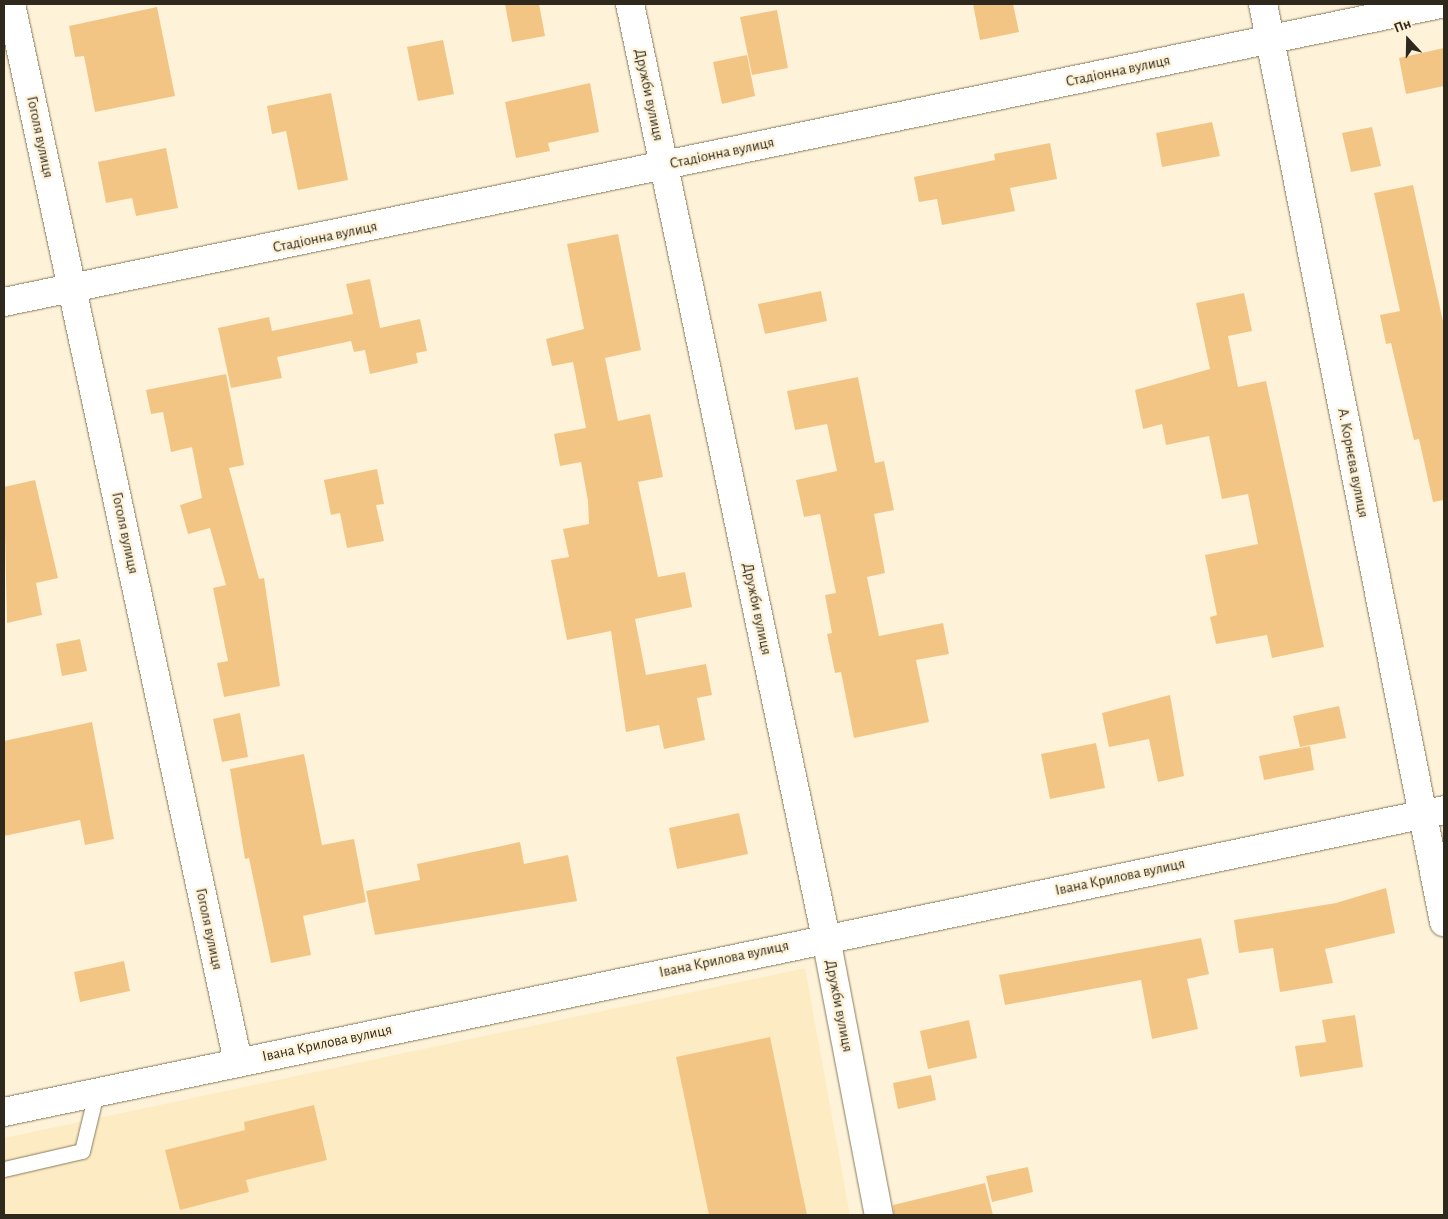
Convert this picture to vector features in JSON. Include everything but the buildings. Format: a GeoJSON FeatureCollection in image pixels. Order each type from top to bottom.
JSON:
{"type":"FeatureCollection","features":[{"type":"Feature","properties":{"kind":"street","name":"Гоголя вулиця"},"geometry":{"type":"LineString","coordinates":[[11,4],[238,1062]]}},
{"type":"Feature","properties":{"kind":"street","name":"Дружби вулиця"},"geometry":{"type":"LineString","coordinates":[[630,4],[826,938],[879,1215]]}},
{"type":"Feature","properties":{"kind":"street","name":"А. Корнєва вулиця"},"geometry":{"type":"LineString","coordinates":[[1263,4],[1433,813],[1444,922]]}},
{"type":"Feature","properties":{"kind":"street","name":"Стадіонна вулиця"},"geometry":{"type":"LineString","coordinates":[[4,302],[73,290],[1440,4]]}},
{"type":"Feature","properties":{"kind":"street","name":"Івана Крилова вулиця"},"geometry":{"type":"LineString","coordinates":[[4,1112],[826,938],[1433,813]]}},
{"type":"Feature","properties":{"kind":"lane"},"geometry":{"type":"LineString","coordinates":[[4,1170],[82,1151],[96,1093]]}},
{"type":"Feature","properties":{"kind":"shaded area"},"geometry":{"type":"Polygon","coordinates":[[[805,968],[850,1215],[4,1215],[4,1138],[805,968]]]}}]}
